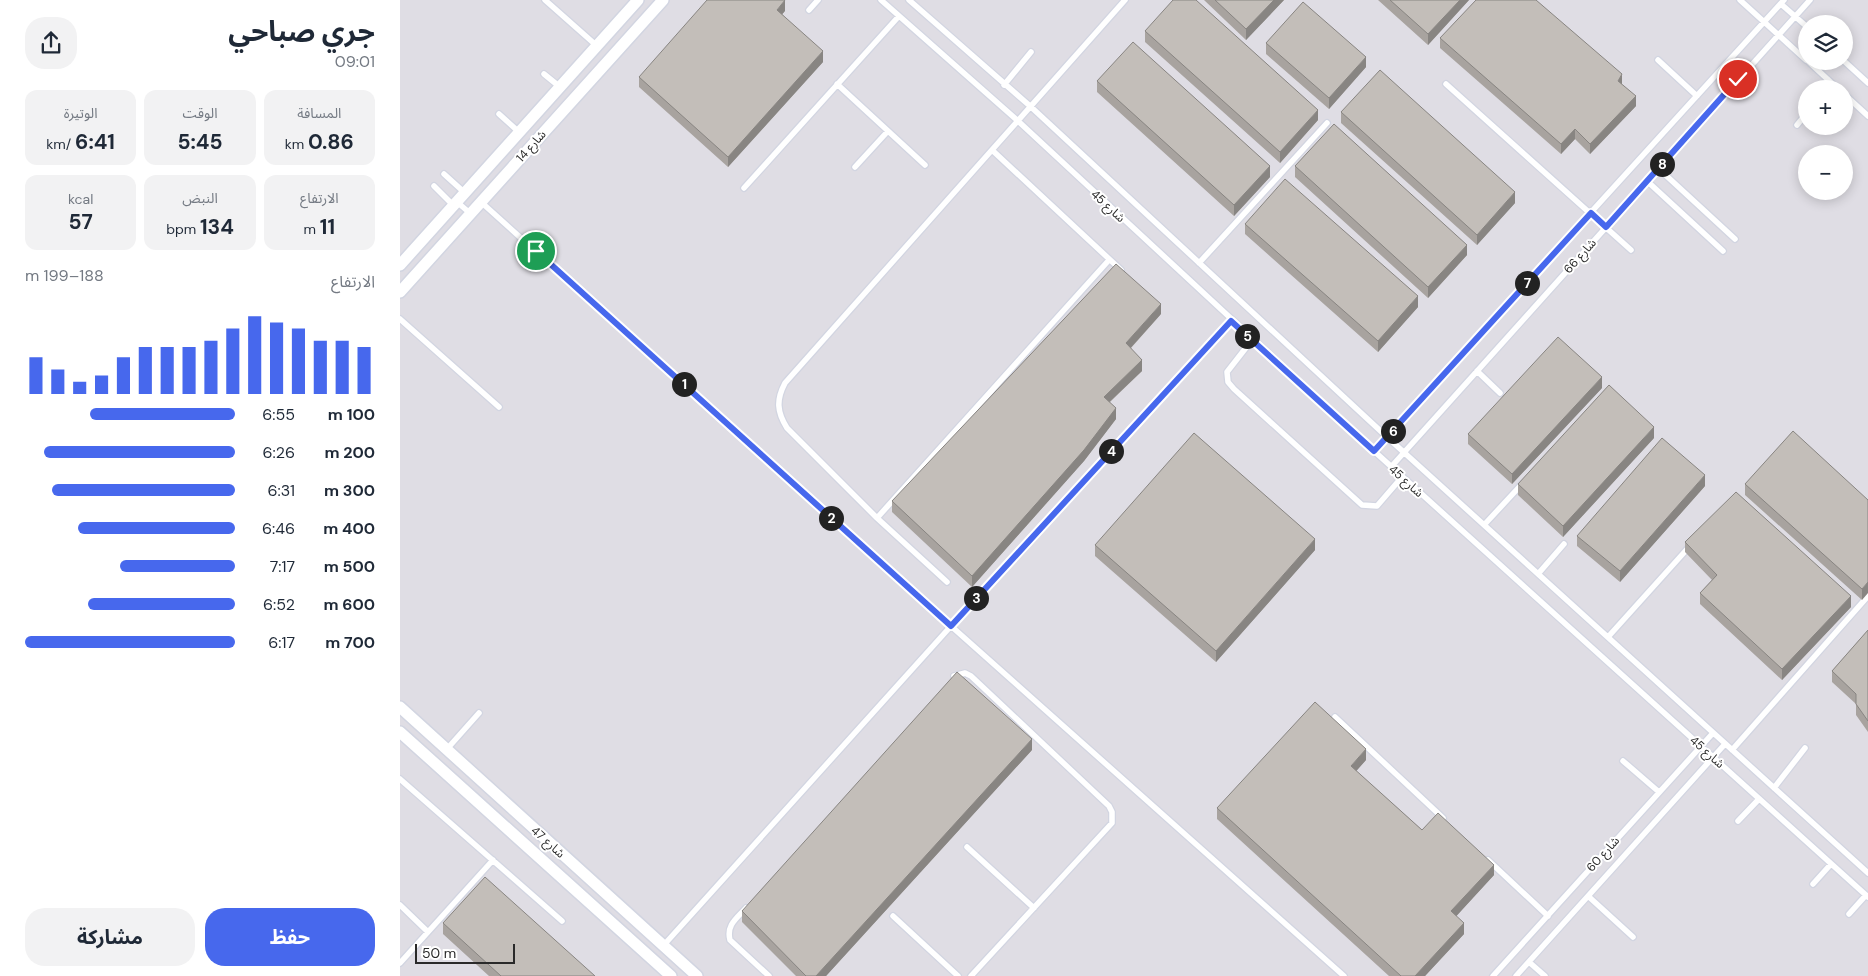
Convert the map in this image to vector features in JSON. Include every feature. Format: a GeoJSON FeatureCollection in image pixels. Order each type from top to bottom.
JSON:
{"type":"FeatureCollection","features":[{"type":"Feature","properties":{"kind":"street","name":"شارع 14"},"geometry":{"type":"LineString","coordinates":[[400,265],[638,0]]}},
{"type":"Feature","properties":{"kind":"street","name":"شارع 14"},"geometry":{"type":"LineString","coordinates":[[400,292],[662,0]]}},
{"type":"Feature","properties":{"kind":"street","name":"شارع 47"},"geometry":{"type":"LineString","coordinates":[[400,707],[697,976]]}},
{"type":"Feature","properties":{"kind":"street","name":"شارع 47"},"geometry":{"type":"LineString","coordinates":[[400,732],[671,976]]}},
{"type":"Feature","properties":{"kind":"lane"},"geometry":{"type":"LineString","coordinates":[[545,0],[597,46]]}},
{"type":"Feature","properties":{"kind":"lane"},"geometry":{"type":"LineString","coordinates":[[808,10],[818,0]]}},
{"type":"Feature","properties":{"kind":"lane","name":"شارع 45"},"geometry":{"type":"LineString","coordinates":[[881,0],[1018,121],[1231,321],[1402,477],[1867,896]]}},
{"type":"Feature","properties":{"kind":"lane","name":"شارع 45"},"geometry":{"type":"LineString","coordinates":[[909,0],[1030,106],[1403,453],[1868,873]]}},
{"type":"Feature","properties":{"kind":"lane"},"geometry":{"type":"LineString","coordinates":[[947,582],[877,518],[787,428],[781,418],[778,406],[779,394],[784,383],[1125,0]]}},
{"type":"Feature","properties":{"kind":"lane"},"geometry":{"type":"LineString","coordinates":[[1740,0],[1798,52]]}},
{"type":"Feature","properties":{"kind":"lane","name":"شارع 66"},"geometry":{"type":"LineString","coordinates":[[1391,466],[1810,0]]}},
{"type":"Feature","properties":{"kind":"lane"},"geometry":{"type":"LineString","coordinates":[[1783,2],[1798,19]]}},
{"type":"Feature","properties":{"kind":"lane","name":"شارع 66"},"geometry":{"type":"LineString","coordinates":[[1374,451],[1783,2]]}},
{"type":"Feature","properties":{"kind":"lane"},"geometry":{"type":"LineString","coordinates":[[744,188],[899,16]]}},
{"type":"Feature","properties":{"kind":"lane"},"geometry":{"type":"LineString","coordinates":[[1004,85],[1031,52]]}},
{"type":"Feature","properties":{"kind":"lane"},"geometry":{"type":"LineString","coordinates":[[1658,60],[1697,96]]}},
{"type":"Feature","properties":{"kind":"lane"},"geometry":{"type":"LineString","coordinates":[[1853,69],[1868,83]]}},
{"type":"Feature","properties":{"kind":"lane"},"geometry":{"type":"LineString","coordinates":[[1816,70],[1825,80]]}},
{"type":"Feature","properties":{"kind":"lane"},"geometry":{"type":"LineString","coordinates":[[544,74],[560,87]]}},
{"type":"Feature","properties":{"kind":"lane"},"geometry":{"type":"LineString","coordinates":[[837,84],[925,166]]}},
{"type":"Feature","properties":{"kind":"lane"},"geometry":{"type":"LineString","coordinates":[[1446,84],[1631,250]]}},
{"type":"Feature","properties":{"kind":"lane"},"geometry":{"type":"LineString","coordinates":[[1853,102],[1868,116]]}},
{"type":"Feature","properties":{"kind":"lane"},"geometry":{"type":"LineString","coordinates":[[499,114],[519,132]]}},
{"type":"Feature","properties":{"kind":"lane"},"geometry":{"type":"LineString","coordinates":[[1199,263],[1327,123]]}},
{"type":"Feature","properties":{"kind":"lane"},"geometry":{"type":"LineString","coordinates":[[855,167],[888,132]]}},
{"type":"Feature","properties":{"kind":"lane"},"geometry":{"type":"LineString","coordinates":[[992,150],[1124,272]]}},
{"type":"Feature","properties":{"kind":"lane"},"geometry":{"type":"LineString","coordinates":[[1658,168],[1734,239]]}},
{"type":"Feature","properties":{"kind":"lane"},"geometry":{"type":"LineString","coordinates":[[444,174],[465,193]]}},
{"type":"Feature","properties":{"kind":"lane"},"geometry":{"type":"LineString","coordinates":[[1647,181],[1723,251]]}},
{"type":"Feature","properties":{"kind":"lane"},"geometry":{"type":"LineString","coordinates":[[434,186],[455,204],[471,214]]}},
{"type":"Feature","properties":{"kind":"lane"},"geometry":{"type":"LineString","coordinates":[[481,202],[951,626],[1344,976]]}},
{"type":"Feature","properties":{"kind":"lane"},"geometry":{"type":"LineString","coordinates":[[877,518],[1109,260]]}},
{"type":"Feature","properties":{"kind":"lane"},"geometry":{"type":"LineString","coordinates":[[400,319],[500,407]]}},
{"type":"Feature","properties":{"kind":"lane"},"geometry":{"type":"LineString","coordinates":[[663,946],[951,626],[1231,321]]}},
{"type":"Feature","properties":{"kind":"lane"},"geometry":{"type":"LineString","coordinates":[[1252,340],[1227,372],[1228,382],[1234,390],[1362,505],[1377,506],[1402,477]]}},
{"type":"Feature","properties":{"kind":"lane"},"geometry":{"type":"LineString","coordinates":[[1477,371],[1500,393]]}},
{"type":"Feature","properties":{"kind":"lane"},"geometry":{"type":"LineString","coordinates":[[1484,525],[1529,477]]}},
{"type":"Feature","properties":{"kind":"lane"},"geometry":{"type":"LineString","coordinates":[[1538,574],[1564,544]]}},
{"type":"Feature","properties":{"kind":"lane"},"geometry":{"type":"LineString","coordinates":[[1608,637],[1689,547]]}},
{"type":"Feature","properties":{"kind":"lane"},"geometry":{"type":"LineString","coordinates":[[1732,750],[1868,596]]}},
{"type":"Feature","properties":{"kind":"lane"},"geometry":{"type":"LineString","coordinates":[[947,684],[958,674],[971,676],[1109,806],[1112,812],[1112,823],[972,976]]}},
{"type":"Feature","properties":{"kind":"lane"},"geometry":{"type":"LineString","coordinates":[[447,749],[479,713]]}},
{"type":"Feature","properties":{"kind":"lane"},"geometry":{"type":"LineString","coordinates":[[1335,718],[1448,823]]}},
{"type":"Feature","properties":{"kind":"lane","name":"شارع 60"},"geometry":{"type":"LineString","coordinates":[[1493,976],[1713,733]]}},
{"type":"Feature","properties":{"kind":"lane","name":"شارع 60"},"geometry":{"type":"LineString","coordinates":[[1516,976],[1725,744]]}},
{"type":"Feature","properties":{"kind":"lane"},"geometry":{"type":"LineString","coordinates":[[1774,788],[1805,748]]}},
{"type":"Feature","properties":{"kind":"lane"},"geometry":{"type":"LineString","coordinates":[[1623,761],[1659,792]]}},
{"type":"Feature","properties":{"kind":"lane"},"geometry":{"type":"LineString","coordinates":[[400,779],[562,921]]}},
{"type":"Feature","properties":{"kind":"lane"},"geometry":{"type":"LineString","coordinates":[[1738,821],[1759,799]]}},
{"type":"Feature","properties":{"kind":"lane"},"geometry":{"type":"LineString","coordinates":[[967,847],[1034,908]]}},
{"type":"Feature","properties":{"kind":"lane"},"geometry":{"type":"LineString","coordinates":[[1484,856],[1548,916]]}},
{"type":"Feature","properties":{"kind":"lane"},"geometry":{"type":"LineString","coordinates":[[400,963],[493,860]]}},
{"type":"Feature","properties":{"kind":"lane"},"geometry":{"type":"LineString","coordinates":[[1813,884],[1831,864]]}},
{"type":"Feature","properties":{"kind":"lane"},"geometry":{"type":"LineString","coordinates":[[1588,896],[1633,937]]}},
{"type":"Feature","properties":{"kind":"lane"},"geometry":{"type":"LineString","coordinates":[[1849,914],[1867,896]]}},
{"type":"Feature","properties":{"kind":"lane"},"geometry":{"type":"LineString","coordinates":[[749,904],[730,926],[728,933],[735,945],[769,976]]}},
{"type":"Feature","properties":{"kind":"lane"},"geometry":{"type":"LineString","coordinates":[[400,906],[428,932]]}},
{"type":"Feature","properties":{"kind":"lane"},"geometry":{"type":"LineString","coordinates":[[893,916],[958,976]]}},
{"type":"Feature","properties":{"kind":"lane"},"geometry":{"type":"LineString","coordinates":[[1529,962],[1545,976]]}},
{"type":"Feature","properties":{"kind":"shaded area"},"geometry":{"type":"Polygon","coordinates":[[[400,0],[1868,0],[1868,976],[400,976],[400,0]]]}},
{"type":"Feature","properties":{"kind":"building"},"geometry":{"type":"Polygon","coordinates":[[[707,0],[785,0],[777,10],[823,51],[728,157],[639,77],[707,0]]]}},
{"type":"Feature","properties":{"kind":"building"},"geometry":{"type":"Polygon","coordinates":[[[1173,0],[1196,0],[1318,110],[1280,152],[1145,31],[1173,0]]]}},
{"type":"Feature","properties":{"kind":"building"},"geometry":{"type":"Polygon","coordinates":[[[1215,0],[1274,0],[1246,29],[1215,0]]]}},
{"type":"Feature","properties":{"kind":"building"},"geometry":{"type":"Polygon","coordinates":[[[1390,0],[1460,0],[1428,34],[1390,0]]]}},
{"type":"Feature","properties":{"kind":"building"},"geometry":{"type":"Polygon","coordinates":[[[1476,0],[1536,0],[1622,74],[1618,81],[1636,96],[1590,144],[1575,129],[1561,144],[1440,38],[1476,0]]]}},
{"type":"Feature","properties":{"kind":"building"},"geometry":{"type":"Polygon","coordinates":[[[1303,2],[1366,57],[1329,98],[1266,43],[1303,2]]]}},
{"type":"Feature","properties":{"kind":"building"},"geometry":{"type":"Polygon","coordinates":[[[1133,42],[1270,166],[1234,205],[1097,81],[1133,42]]]}},
{"type":"Feature","properties":{"kind":"building"},"geometry":{"type":"Polygon","coordinates":[[[1380,70],[1515,192],[1477,235],[1341,112],[1380,70]]]}},
{"type":"Feature","properties":{"kind":"building"},"geometry":{"type":"Polygon","coordinates":[[[1334,124],[1467,245],[1428,287],[1295,166],[1334,124]]]}},
{"type":"Feature","properties":{"kind":"building"},"geometry":{"type":"Polygon","coordinates":[[[1285,179],[1418,296],[1378,341],[1245,224],[1285,179]]]}},
{"type":"Feature","properties":{"kind":"building"},"geometry":{"type":"Polygon","coordinates":[[[1116,264],[1161,304],[1126,343],[1142,360],[1104,397],[1116,408],[1084,450],[972,576],[892,501],[1116,264]]]}},
{"type":"Feature","properties":{"kind":"building"},"geometry":{"type":"Polygon","coordinates":[[[1558,337],[1602,377],[1512,474],[1468,434],[1558,337]]]}},
{"type":"Feature","properties":{"kind":"building"},"geometry":{"type":"Polygon","coordinates":[[[1609,385],[1654,427],[1563,526],[1518,484],[1609,385]]]}},
{"type":"Feature","properties":{"kind":"building"},"geometry":{"type":"Polygon","coordinates":[[[1793,431],[1868,500],[1868,582],[1862,589],[1745,484],[1793,431]]]}},
{"type":"Feature","properties":{"kind":"building"},"geometry":{"type":"Polygon","coordinates":[[[1194,433],[1315,539],[1216,651],[1095,545],[1194,433]]]}},
{"type":"Feature","properties":{"kind":"building"},"geometry":{"type":"Polygon","coordinates":[[[1662,438],[1705,475],[1620,571],[1577,536],[1662,438]]]}},
{"type":"Feature","properties":{"kind":"building"},"geometry":{"type":"Polygon","coordinates":[[[1736,492],[1851,596],[1782,669],[1700,593],[1717,575],[1685,542],[1736,492]]]}},
{"type":"Feature","properties":{"kind":"building"},"geometry":{"type":"Polygon","coordinates":[[[1868,630],[1868,721],[1856,704],[1856,694],[1832,671],[1868,630]]]}},
{"type":"Feature","properties":{"kind":"building"},"geometry":{"type":"Polygon","coordinates":[[[957,672],[1032,739],[816,976],[806,976],[742,911],[957,672]]]}},
{"type":"Feature","properties":{"kind":"building"},"geometry":{"type":"Polygon","coordinates":[[[1315,702],[1366,749],[1351,766],[1422,830],[1438,813],[1494,865],[1451,911],[1464,923],[1415,976],[1401,976],[1217,808],[1315,702]]]}},
{"type":"Feature","properties":{"kind":"building"},"geometry":{"type":"Polygon","coordinates":[[[485,877],[595,976],[501,976],[443,923],[485,877]]]}},
{"type":"Feature","properties":{"kind":"route"},"geometry":{"type":"LineString","coordinates":[[536,251],[951,626],[1231,321],[1374,451],[1591,213],[1606,227],[1738,79]]}}]}
